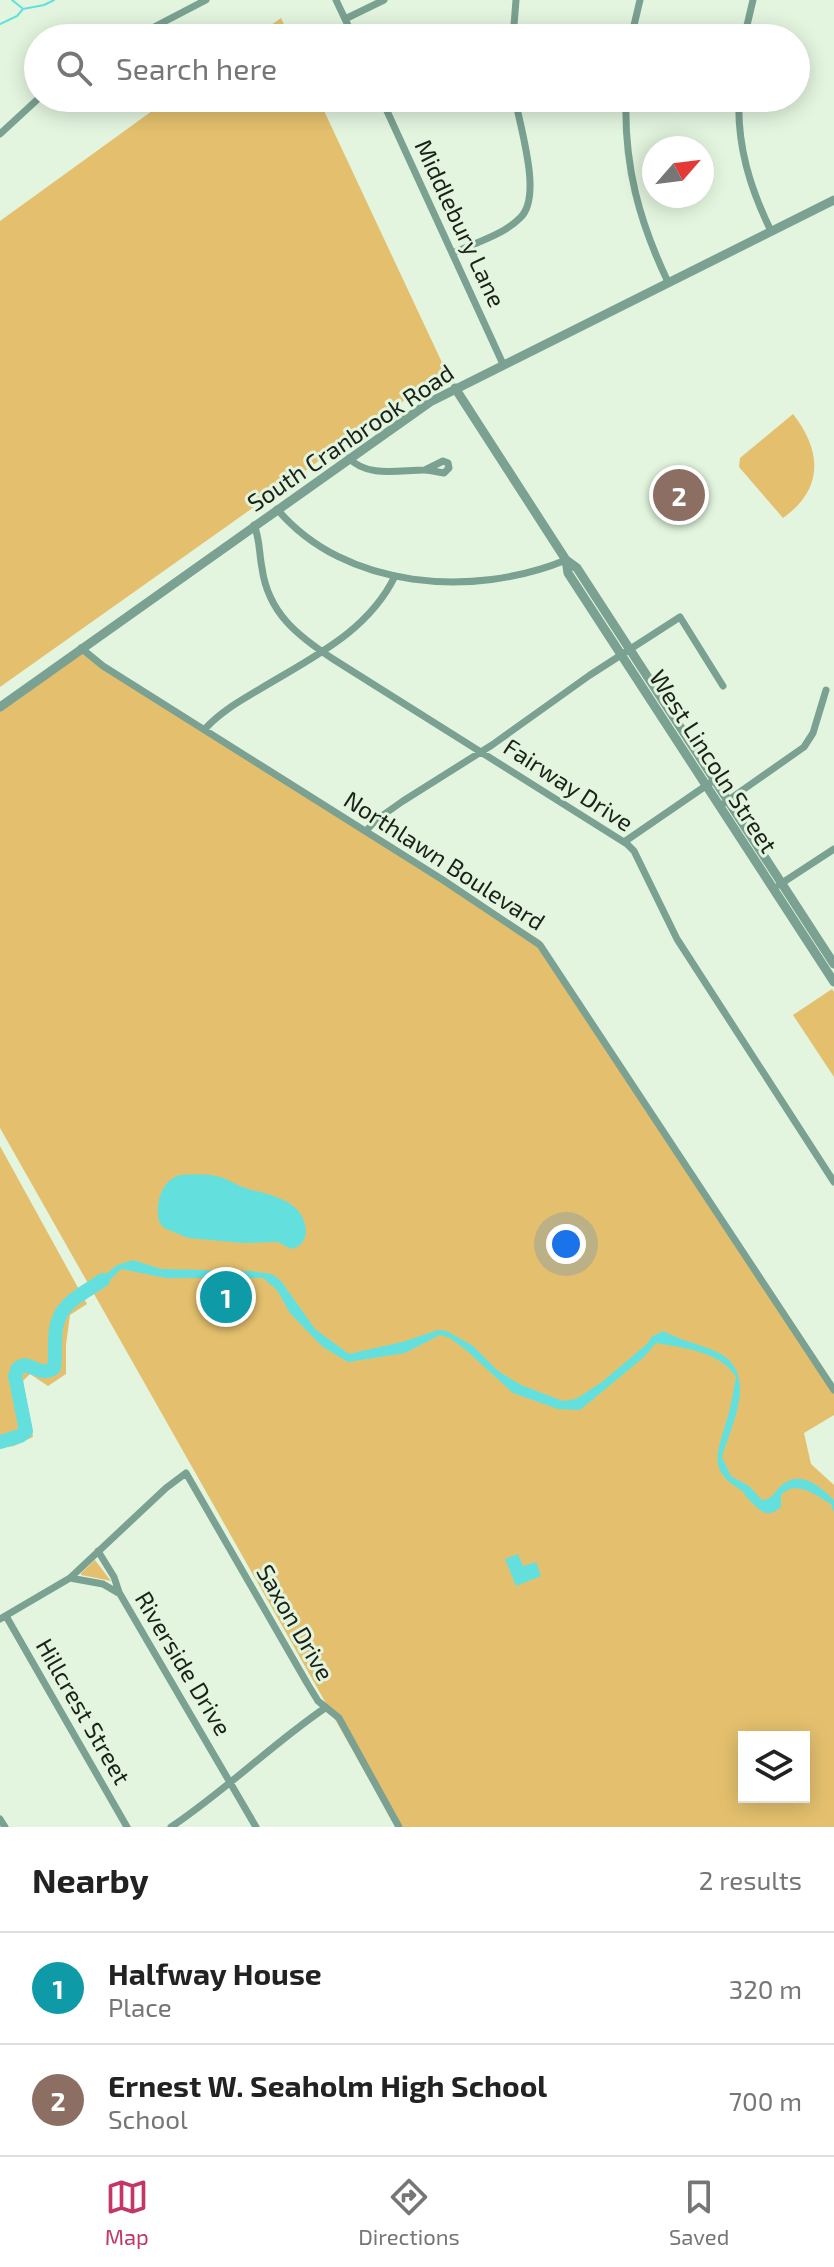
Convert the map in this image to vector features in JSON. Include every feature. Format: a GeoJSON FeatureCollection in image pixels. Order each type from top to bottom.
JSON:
{"type":"FeatureCollection","features":[{"type":"Feature","properties":{"kind":"street"},"geometry":{"type":"LineString","coordinates":[[160,24],[206,0]]}},
{"type":"Feature","properties":{"kind":"street"},"geometry":{"type":"LineString","coordinates":[[336,0],[347,24]]}},
{"type":"Feature","properties":{"kind":"street"},"geometry":{"type":"LineString","coordinates":[[345,19],[384,0]]}},
{"type":"Feature","properties":{"kind":"street"},"geometry":{"type":"LineString","coordinates":[[514,24],[516,0]]}},
{"type":"Feature","properties":{"kind":"street"},"geometry":{"type":"LineString","coordinates":[[634,24],[640,0]]}},
{"type":"Feature","properties":{"kind":"street"},"geometry":{"type":"LineString","coordinates":[[747,24],[753,0]]}},
{"type":"Feature","properties":{"kind":"street"},"geometry":{"type":"LineString","coordinates":[[0,134],[24,112]]}},
{"type":"Feature","properties":{"kind":"street","name":"Middlebury Lane"},"geometry":{"type":"LineString","coordinates":[[388,112],[503,364]]}},
{"type":"Feature","properties":{"kind":"street"},"geometry":{"type":"LineString","coordinates":[[453,253],[512,225],[521,218],[530,203],[530,175],[518,112]]}},
{"type":"Feature","properties":{"kind":"street"},"geometry":{"type":"LineString","coordinates":[[627,112],[628,149],[637,203],[654,255],[668,282]]}},
{"type":"Feature","properties":{"kind":"street"},"geometry":{"type":"LineString","coordinates":[[739,112],[746,171],[771,231]]}},
{"type":"Feature","properties":{"kind":"street","name":"South Cranbrook Road"},"geometry":{"type":"LineString","coordinates":[[0,707],[416,410],[834,200]]}},
{"type":"Feature","properties":{"kind":"street","name":"West Lincoln Street"},"geometry":{"type":"LineString","coordinates":[[455,388],[566,560],[568,573],[626,653],[833,972]]}},
{"type":"Feature","properties":{"kind":"street"},"geometry":{"type":"LineString","coordinates":[[349,458],[363,468],[390,472],[425,470]]}},
{"type":"Feature","properties":{"kind":"street"},"geometry":{"type":"LineString","coordinates":[[277,509],[297,530],[328,549],[366,567],[395,576],[474,582],[517,575],[566,560]]}},
{"type":"Feature","properties":{"kind":"street","name":"Fairway Drive"},"geometry":{"type":"LineString","coordinates":[[254,525],[271,601],[289,627],[321,651],[624,842],[637,856],[677,939],[834,1182]]}},
{"type":"Feature","properties":{"kind":"street"},"geometry":{"type":"LineString","coordinates":[[205,729],[227,709],[362,623],[395,576]]}},
{"type":"Feature","properties":{"kind":"street"},"geometry":{"type":"LineString","coordinates":[[366,831],[383,815],[680,617],[723,686]]}},
{"type":"Feature","properties":{"kind":"street","name":"Northlawn Boulevard"},"geometry":{"type":"LineString","coordinates":[[81,648],[103,666],[366,831],[540,945],[834,1390]]}},
{"type":"Feature","properties":{"kind":"street"},"geometry":{"type":"LineString","coordinates":[[724,803],[804,747],[813,733],[826,690]]}},
{"type":"Feature","properties":{"kind":"street"},"geometry":{"type":"LineString","coordinates":[[624,842],[710,783]]}},
{"type":"Feature","properties":{"kind":"street"},"geometry":{"type":"LineString","coordinates":[[778,886],[834,849]]}},
{"type":"Feature","properties":{"kind":"street","name":"Saxon Drive"},"geometry":{"type":"LineString","coordinates":[[98,1551],[186,1473],[307,1683],[325,1708],[332,1710],[339,1718],[399,1827]]}},
{"type":"Feature","properties":{"kind":"street"},"geometry":{"type":"LineString","coordinates":[[3,1617],[70,1578],[98,1551],[114,1577],[120,1594]]}},
{"type":"Feature","properties":{"kind":"street","name":"Riverside Drive"},"geometry":{"type":"LineString","coordinates":[[70,1578],[103,1584],[120,1594],[256,1827]]}},
{"type":"Feature","properties":{"kind":"street","name":"Hillcrest Street"},"geometry":{"type":"LineString","coordinates":[[3,1617],[127,1827]]}},
{"type":"Feature","properties":{"kind":"street"},"geometry":{"type":"LineString","coordinates":[[171,1827],[325,1708]]}},
{"type":"Feature","properties":{"kind":"street"},"geometry":{"type":"LineString","coordinates":[[0,1819],[5,1827]]}},
{"type":"Feature","properties":{"kind":"shaded area"},"geometry":{"type":"Polygon","coordinates":[[[151,112],[325,112],[446,371],[0,687],[0,221],[151,112]]]}},
{"type":"Feature","properties":{"kind":"shaded area"},"geometry":{"type":"Polygon","coordinates":[[[793,414],[809,442],[814,469],[806,495],[783,518],[739,467],[740,458],[793,414]]]}},
{"type":"Feature","properties":{"kind":"shaded area"},"geometry":{"type":"Polygon","coordinates":[[[84,652],[540,940],[811,1352],[834,1394],[834,1415],[804,1433],[811,1464],[834,1485],[834,1827],[396,1827],[0,1128],[0,711],[84,652]]]}},
{"type":"Feature","properties":{"kind":"shaded area"},"geometry":{"type":"Polygon","coordinates":[[[832,989],[834,992],[834,1077],[793,1015],[832,989]]]}},
{"type":"Feature","properties":{"kind":"shaded area"},"geometry":{"type":"Polygon","coordinates":[[[0,1146],[87,1304],[70,1315],[66,1374],[48,1386],[30,1374],[23,1381],[33,1437],[14,1446],[0,1448],[0,1146]]]}},
{"type":"Feature","properties":{"kind":"shaded area"},"geometry":{"type":"Polygon","coordinates":[[[95,1560],[111,1581],[81,1575],[95,1560]]]}},
{"type":"Feature","properties":{"kind":"water"},"geometry":{"type":"Polygon","coordinates":[[[180,1175],[218,1176],[287,1202],[295,1207],[305,1222],[303,1241],[291,1249],[278,1242],[243,1243],[188,1238],[164,1228],[158,1215],[161,1194],[168,1182],[180,1175]]]}},
{"type":"Feature","properties":{"kind":"water"},"geometry":{"type":"Polygon","coordinates":[[[133,1260],[161,1269],[272,1274],[281,1281],[315,1329],[349,1354],[438,1330],[447,1331],[473,1346],[498,1371],[521,1385],[563,1401],[576,1399],[602,1382],[651,1337],[663,1331],[710,1349],[726,1358],[735,1369],[740,1382],[740,1396],[722,1457],[731,1476],[749,1486],[762,1500],[771,1497],[789,1481],[803,1479],[834,1500],[834,1513],[831,1504],[806,1490],[793,1488],[781,1495],[781,1507],[766,1513],[725,1477],[720,1470],[718,1454],[736,1377],[721,1361],[700,1352],[656,1343],[644,1357],[580,1410],[558,1409],[513,1393],[466,1350],[440,1335],[405,1353],[348,1362],[323,1347],[290,1313],[277,1290],[263,1278],[166,1278],[121,1269],[105,1285],[88,1293],[86,1290],[117,1265],[133,1260]]]}},
{"type":"Feature","properties":{"kind":"water"},"geometry":{"type":"Polygon","coordinates":[[[518,1554],[523,1566],[536,1562],[541,1576],[516,1586],[505,1559],[518,1554]]]}},
{"type":"Feature","properties":{"kind":"waterway"},"geometry":{"type":"LineString","coordinates":[[12,0],[22,8]]}},
{"type":"Feature","properties":{"kind":"waterway"},"geometry":{"type":"LineString","coordinates":[[0,24],[17,16],[23,9],[54,0]]}},
{"type":"Feature","properties":{"kind":"waterway"},"geometry":{"type":"LineString","coordinates":[[0,1442],[26,1431],[15,1376],[18,1368],[24,1365],[46,1371],[54,1368],[56,1329],[62,1312],[67,1305],[103,1280]]}},
{"type":"Feature","properties":{"kind":"place","name":"Ernest W. Seaholm High School"},"geometry":{"type":"Point","coordinates":[679,495]}},
{"type":"Feature","properties":{"kind":"place","name":"Halfway House"},"geometry":{"type":"Point","coordinates":[226,1297]}}]}
